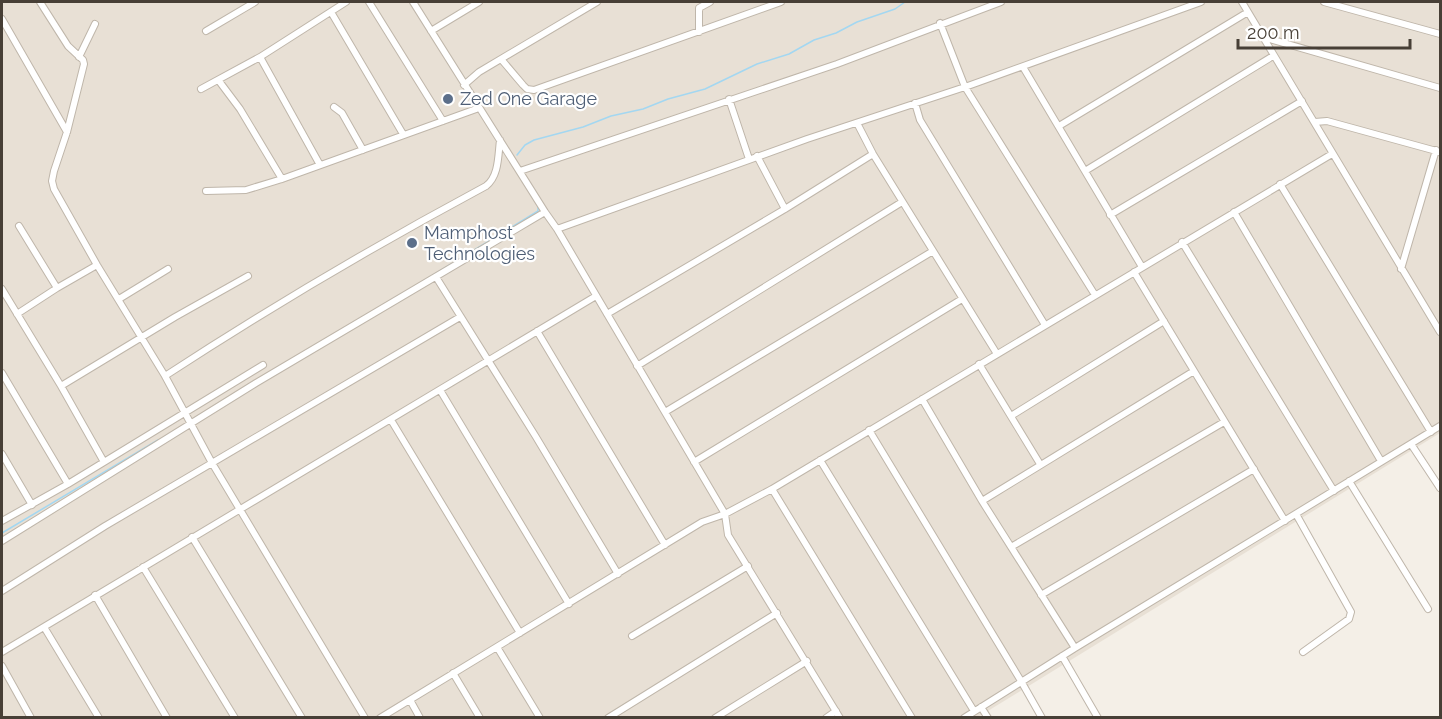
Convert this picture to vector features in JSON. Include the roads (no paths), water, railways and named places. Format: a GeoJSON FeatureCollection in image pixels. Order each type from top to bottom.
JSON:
{"type":"FeatureCollection","features":[{"type":"Feature","properties":{"kind":"street"},"geometry":{"type":"LineString","coordinates":[[40,2],[68,46],[83,60],[84,64],[52,181],[97,265],[165,376],[212,463],[365,717]]}},
{"type":"Feature","properties":{"kind":"street"},"geometry":{"type":"LineString","coordinates":[[206,31],[255,2]]}},
{"type":"Feature","properties":{"kind":"street"},"geometry":{"type":"LineString","coordinates":[[201,89],[260,57],[346,2]]}},
{"type":"Feature","properties":{"kind":"street"},"geometry":{"type":"LineString","coordinates":[[369,2],[443,121]]}},
{"type":"Feature","properties":{"kind":"street"},"geometry":{"type":"LineString","coordinates":[[413,2],[557,229],[725,514],[728,535],[838,714],[826,717]]}},
{"type":"Feature","properties":{"kind":"street"},"geometry":{"type":"LineString","coordinates":[[431,31],[479,2]]}},
{"type":"Feature","properties":{"kind":"street"},"geometry":{"type":"LineString","coordinates":[[464,85],[479,72],[597,2]]}},
{"type":"Feature","properties":{"kind":"street"},"geometry":{"type":"LineString","coordinates":[[699,32],[699,8],[710,2]]}},
{"type":"Feature","properties":{"kind":"street"},"geometry":{"type":"LineString","coordinates":[[501,59],[523,86],[534,90],[781,2]]}},
{"type":"Feature","properties":{"kind":"street"},"geometry":{"type":"LineString","coordinates":[[520,171],[837,64],[940,23],[1001,2]]}},
{"type":"Feature","properties":{"kind":"street"},"geometry":{"type":"LineString","coordinates":[[557,229],[757,156],[1023,67],[1201,2]]}},
{"type":"Feature","properties":{"kind":"street"},"geometry":{"type":"LineString","coordinates":[[1242,2],[1439,330]]}},
{"type":"Feature","properties":{"kind":"street"},"geometry":{"type":"LineString","coordinates":[[1324,2],[1440,34]]}},
{"type":"Feature","properties":{"kind":"street"},"geometry":{"type":"LineString","coordinates":[[330,12],[403,134]]}},
{"type":"Feature","properties":{"kind":"street"},"geometry":{"type":"LineString","coordinates":[[1059,126],[1248,12]]}},
{"type":"Feature","properties":{"kind":"street"},"geometry":{"type":"LineString","coordinates":[[2,19],[67,132]]}},
{"type":"Feature","properties":{"kind":"street"},"geometry":{"type":"LineString","coordinates":[[940,23],[965,87],[1095,296]]}},
{"type":"Feature","properties":{"kind":"street"},"geometry":{"type":"LineString","coordinates":[[79,57],[95,24]]}},
{"type":"Feature","properties":{"kind":"street"},"geometry":{"type":"LineString","coordinates":[[1263,37],[1440,88]]}},
{"type":"Feature","properties":{"kind":"street"},"geometry":{"type":"LineString","coordinates":[[1085,171],[1273,56]]}},
{"type":"Feature","properties":{"kind":"street"},"geometry":{"type":"LineString","coordinates":[[260,57],[320,165]]}},
{"type":"Feature","properties":{"kind":"street"},"geometry":{"type":"LineString","coordinates":[[1023,67],[1142,267]]}},
{"type":"Feature","properties":{"kind":"street"},"geometry":{"type":"LineString","coordinates":[[219,81],[240,109],[282,179]]}},
{"type":"Feature","properties":{"kind":"street"},"geometry":{"type":"LineString","coordinates":[[729,99],[749,159]]}},
{"type":"Feature","properties":{"kind":"street"},"geometry":{"type":"LineString","coordinates":[[1110,215],[1302,101]]}},
{"type":"Feature","properties":{"kind":"street"},"geometry":{"type":"LineString","coordinates":[[915,103],[920,120],[1045,325]]}},
{"type":"Feature","properties":{"kind":"street"},"geometry":{"type":"LineString","coordinates":[[334,107],[342,113],[363,150]]}},
{"type":"Feature","properties":{"kind":"street"},"geometry":{"type":"LineString","coordinates":[[206,191],[246,190],[479,108]]}},
{"type":"Feature","properties":{"kind":"street"},"geometry":{"type":"LineString","coordinates":[[1315,122],[1327,121],[1438,151],[1401,269]]}},
{"type":"Feature","properties":{"kind":"street"},"geometry":{"type":"LineString","coordinates":[[857,123],[902,202],[997,354]]}},
{"type":"Feature","properties":{"kind":"street"},"geometry":{"type":"LineString","coordinates":[[165,376],[267,311],[421,221],[486,186],[495,176],[500,140]]}},
{"type":"Feature","properties":{"kind":"street"},"geometry":{"type":"LineString","coordinates":[[607,314],[873,154]]}},
{"type":"Feature","properties":{"kind":"street"},"geometry":{"type":"LineString","coordinates":[[380,717],[702,522],[725,514],[772,489],[1332,154]]}},
{"type":"Feature","properties":{"kind":"street"},"geometry":{"type":"LineString","coordinates":[[757,156],[785,209]]}},
{"type":"Feature","properties":{"kind":"street"},"geometry":{"type":"LineString","coordinates":[[1280,184],[1431,432]]}},
{"type":"Feature","properties":{"kind":"street"},"geometry":{"type":"LineString","coordinates":[[637,366],[902,202]]}},
{"type":"Feature","properties":{"kind":"street"},"geometry":{"type":"LineString","coordinates":[[2,541],[191,423],[545,212]]}},
{"type":"Feature","properties":{"kind":"street"},"geometry":{"type":"LineString","coordinates":[[1234,212],[1381,461]]}},
{"type":"Feature","properties":{"kind":"street"},"geometry":{"type":"LineString","coordinates":[[19,226],[57,288]]}},
{"type":"Feature","properties":{"kind":"street"},"geometry":{"type":"LineString","coordinates":[[1182,242],[1334,491]]}},
{"type":"Feature","properties":{"kind":"street"},"geometry":{"type":"LineString","coordinates":[[665,412],[933,251]]}},
{"type":"Feature","properties":{"kind":"street"},"geometry":{"type":"LineString","coordinates":[[17,314],[97,265]]}},
{"type":"Feature","properties":{"kind":"street"},"geometry":{"type":"LineString","coordinates":[[119,299],[168,269]]}},
{"type":"Feature","properties":{"kind":"street"},"geometry":{"type":"LineString","coordinates":[[1134,272],[1285,521]]}},
{"type":"Feature","properties":{"kind":"street"},"geometry":{"type":"LineString","coordinates":[[61,386],[248,276]]}},
{"type":"Feature","properties":{"kind":"street"},"geometry":{"type":"LineString","coordinates":[[436,277],[618,574]]}},
{"type":"Feature","properties":{"kind":"street"},"geometry":{"type":"LineString","coordinates":[[2,289],[104,462]]}},
{"type":"Feature","properties":{"kind":"street"},"geometry":{"type":"LineString","coordinates":[[2,652],[596,296]]}},
{"type":"Feature","properties":{"kind":"street"},"geometry":{"type":"LineString","coordinates":[[694,462],[962,299]]}},
{"type":"Feature","properties":{"kind":"street"},"geometry":{"type":"LineString","coordinates":[[2,591],[212,463],[460,317]]}},
{"type":"Feature","properties":{"kind":"street"},"geometry":{"type":"LineString","coordinates":[[1439,330],[1440,319]]}},
{"type":"Feature","properties":{"kind":"street"},"geometry":{"type":"LineString","coordinates":[[1011,416],[1164,321]]}},
{"type":"Feature","properties":{"kind":"street"},"geometry":{"type":"LineString","coordinates":[[537,331],[665,545]]}},
{"type":"Feature","properties":{"kind":"street"},"geometry":{"type":"LineString","coordinates":[[979,364],[1040,464]]}},
{"type":"Feature","properties":{"kind":"street"},"geometry":{"type":"LineString","coordinates":[[2,522],[263,365]]}},
{"type":"Feature","properties":{"kind":"street"},"geometry":{"type":"LineString","coordinates":[[982,501],[1194,371]]}},
{"type":"Feature","properties":{"kind":"street"},"geometry":{"type":"LineString","coordinates":[[2,373],[68,484]]}},
{"type":"Feature","properties":{"kind":"street"},"geometry":{"type":"LineString","coordinates":[[440,390],[569,604]]}},
{"type":"Feature","properties":{"kind":"street"},"geometry":{"type":"LineString","coordinates":[[922,399],[982,501],[1075,648]]}},
{"type":"Feature","properties":{"kind":"street"},"geometry":{"type":"LineString","coordinates":[[391,420],[520,633]]}},
{"type":"Feature","properties":{"kind":"street"},"geometry":{"type":"LineString","coordinates":[[1011,547],[1224,422]]}},
{"type":"Feature","properties":{"kind":"street"},"geometry":{"type":"LineString","coordinates":[[964,717],[1440,426]]}},
{"type":"Feature","properties":{"kind":"street"},"geometry":{"type":"LineString","coordinates":[[869,430],[1042,717]]}},
{"type":"Feature","properties":{"kind":"street"},"geometry":{"type":"LineString","coordinates":[[1411,444],[1440,488]]}},
{"type":"Feature","properties":{"kind":"street"},"geometry":{"type":"LineString","coordinates":[[2,454],[32,505]]}},
{"type":"Feature","properties":{"kind":"street"},"geometry":{"type":"LineString","coordinates":[[820,460],[974,711]]}},
{"type":"Feature","properties":{"kind":"street"},"geometry":{"type":"LineString","coordinates":[[1041,595],[1254,469]]}},
{"type":"Feature","properties":{"kind":"street"},"geometry":{"type":"LineString","coordinates":[[1349,482],[1428,609]]}},
{"type":"Feature","properties":{"kind":"street"},"geometry":{"type":"LineString","coordinates":[[772,489],[912,717]]}},
{"type":"Feature","properties":{"kind":"street"},"geometry":{"type":"LineString","coordinates":[[1296,514],[1351,612],[1349,619],[1303,651]]}},
{"type":"Feature","properties":{"kind":"street"},"geometry":{"type":"LineString","coordinates":[[192,537],[302,717]]}},
{"type":"Feature","properties":{"kind":"street"},"geometry":{"type":"LineString","coordinates":[[632,636],[748,566]]}},
{"type":"Feature","properties":{"kind":"street"},"geometry":{"type":"LineString","coordinates":[[142,567],[235,717]]}},
{"type":"Feature","properties":{"kind":"street"},"geometry":{"type":"LineString","coordinates":[[95,595],[167,717]]}},
{"type":"Feature","properties":{"kind":"street"},"geometry":{"type":"LineString","coordinates":[[608,717],[777,613]]}},
{"type":"Feature","properties":{"kind":"street"},"geometry":{"type":"LineString","coordinates":[[44,627],[99,717]]}},
{"type":"Feature","properties":{"kind":"street"},"geometry":{"type":"LineString","coordinates":[[497,647],[540,717]]}},
{"type":"Feature","properties":{"kind":"street"},"geometry":{"type":"LineString","coordinates":[[1062,656],[1098,717]]}},
{"type":"Feature","properties":{"kind":"street"},"geometry":{"type":"LineString","coordinates":[[716,717],[807,661]]}},
{"type":"Feature","properties":{"kind":"street"},"geometry":{"type":"LineString","coordinates":[[2,666],[31,717]]}},
{"type":"Feature","properties":{"kind":"street"},"geometry":{"type":"LineString","coordinates":[[453,674],[480,717]]}},
{"type":"Feature","properties":{"kind":"street"},"geometry":{"type":"LineString","coordinates":[[410,700],[420,717]]}},
{"type":"Feature","properties":{"kind":"street"},"geometry":{"type":"LineString","coordinates":[[981,707],[987,717]]}},
{"type":"Feature","properties":{"kind":"waterway"},"geometry":{"type":"LineString","coordinates":[[517,155],[525,145],[534,140],[705,89],[757,64],[789,54],[814,40],[895,9],[905,2]]}},
{"type":"Feature","properties":{"kind":"waterway"},"geometry":{"type":"LineString","coordinates":[[425,280],[538,211],[538,207]]}},
{"type":"Feature","properties":{"kind":"waterway"},"geometry":{"type":"LineString","coordinates":[[2,533],[158,440]]}},
{"type":"Feature","properties":{"kind":"place","name":"Zed One Garage"},"geometry":{"type":"Point","coordinates":[448,99]}},
{"type":"Feature","properties":{"kind":"place","name":"Mamphost Technologies"},"geometry":{"type":"Point","coordinates":[412,243]}}]}
